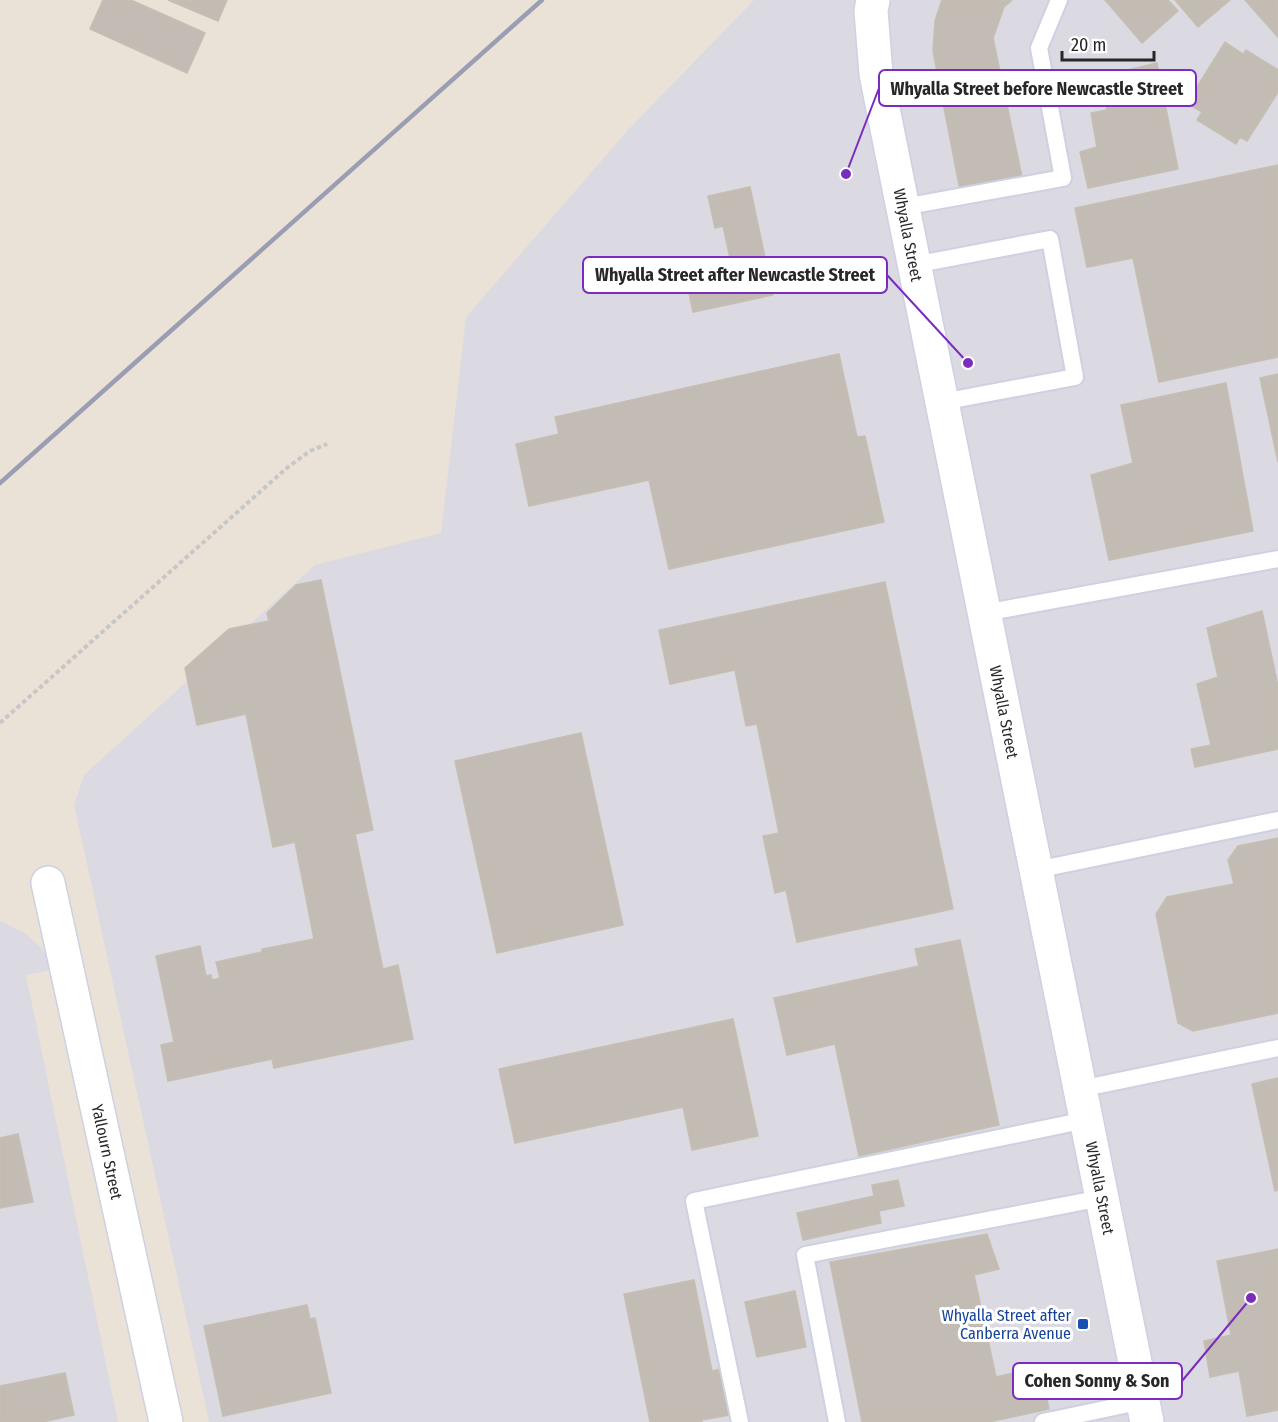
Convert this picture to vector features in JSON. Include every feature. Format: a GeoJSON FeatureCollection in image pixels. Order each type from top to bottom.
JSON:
{"type":"FeatureCollection","features":[{"type":"Feature","properties":{"kind":"street","name":"Whyalla Street"},"geometry":{"type":"LineString","coordinates":[[873,0],[871,11],[876,74],[1145,1412]]}},
{"type":"Feature","properties":{"kind":"street","name":"Yallourn Street"},"geometry":{"type":"LineString","coordinates":[[48,883],[166,1422]]}},
{"type":"Feature","properties":{"kind":"lane"},"geometry":{"type":"LineString","coordinates":[[903,207],[1063,178],[1039,48],[1059,0]]}},
{"type":"Feature","properties":{"kind":"lane"},"geometry":{"type":"LineString","coordinates":[[914,264],[1050,239],[1076,377],[942,402]]}},
{"type":"Feature","properties":{"kind":"lane"},"geometry":{"type":"LineString","coordinates":[[984,613],[1278,559]]}},
{"type":"Feature","properties":{"kind":"lane"},"geometry":{"type":"LineString","coordinates":[[1036,870],[1278,820]]}},
{"type":"Feature","properties":{"kind":"lane"},"geometry":{"type":"LineString","coordinates":[[740,1422],[694,1201],[1083,1104],[1278,1048]]}},
{"type":"Feature","properties":{"kind":"lane"},"geometry":{"type":"LineString","coordinates":[[837,1422],[805,1255],[1102,1198]]}},
{"type":"Feature","properties":{"kind":"lane"},"geometry":{"type":"LineString","coordinates":[[1043,1422],[1145,1412]]}},
{"type":"Feature","properties":{"kind":"path"},"geometry":{"type":"LineString","coordinates":[[0,723],[288,467],[310,451],[327,444]]}},
{"type":"Feature","properties":{"kind":"shaded area"},"geometry":{"type":"Polygon","coordinates":[[[754,0],[1278,0],[1278,1422],[209,1422],[74,805],[84,775],[315,565],[441,533],[466,317],[628,130],[754,0]]]}},
{"type":"Feature","properties":{"kind":"shaded area"},"geometry":{"type":"Polygon","coordinates":[[[0,921],[25,933],[41,948],[51,970],[26,975],[118,1422],[0,1422],[0,921]]]}},
{"type":"Feature","properties":{"kind":"building"},"geometry":{"type":"Polygon","coordinates":[[[103,0],[131,0],[205,33],[187,73],[90,29],[103,0]]]}},
{"type":"Feature","properties":{"kind":"building"},"geometry":{"type":"Polygon","coordinates":[[[168,0],[227,0],[218,21],[168,0]]]}},
{"type":"Feature","properties":{"kind":"building"},"geometry":{"type":"Polygon","coordinates":[[[942,0],[1012,0],[1004,7],[993,38],[1022,177],[960,190],[933,51],[935,21],[942,0]]]}},
{"type":"Feature","properties":{"kind":"building"},"geometry":{"type":"Polygon","coordinates":[[[1105,0],[1168,0],[1178,11],[1142,43],[1105,0]]]}},
{"type":"Feature","properties":{"kind":"building"},"geometry":{"type":"Polygon","coordinates":[[[1175,0],[1230,0],[1198,27],[1175,0]]]}},
{"type":"Feature","properties":{"kind":"building"},"geometry":{"type":"Polygon","coordinates":[[[1245,0],[1278,0],[1278,37],[1245,0]]]}},
{"type":"Feature","properties":{"kind":"building"},"geometry":{"type":"Polygon","coordinates":[[[1225,42],[1243,54],[1246,50],[1278,70],[1278,92],[1247,141],[1240,137],[1236,144],[1197,120],[1202,112],[1187,103],[1225,42]]]}},
{"type":"Feature","properties":{"kind":"building"},"geometry":{"type":"Polygon","coordinates":[[[1157,63],[1178,169],[1088,188],[1080,152],[1097,147],[1091,113],[1107,110],[1103,76],[1157,63]]]}},
{"type":"Feature","properties":{"kind":"building"},"geometry":{"type":"Polygon","coordinates":[[[1278,165],[1278,357],[1159,382],[1133,258],[1087,267],[1075,208],[1278,165]]]}},
{"type":"Feature","properties":{"kind":"building"},"geometry":{"type":"Polygon","coordinates":[[[750,187],[773,295],[693,312],[685,273],[731,263],[723,226],[715,228],[708,196],[750,187]]]}},
{"type":"Feature","properties":{"kind":"building"},"geometry":{"type":"Polygon","coordinates":[[[839,354],[857,437],[865,436],[884,522],[669,569],[649,480],[529,506],[516,444],[559,434],[555,417],[839,354]]]}},
{"type":"Feature","properties":{"kind":"building"},"geometry":{"type":"Polygon","coordinates":[[[1278,374],[1278,462],[1260,378],[1278,374]]]}},
{"type":"Feature","properties":{"kind":"building"},"geometry":{"type":"Polygon","coordinates":[[[1226,383],[1253,531],[1109,560],[1091,475],[1133,463],[1121,405],[1226,383]]]}},
{"type":"Feature","properties":{"kind":"building"},"geometry":{"type":"Polygon","coordinates":[[[321,580],[373,830],[355,834],[383,969],[398,965],[413,1039],[274,1068],[272,1059],[168,1081],[161,1045],[174,1042],[156,956],[200,946],[206,976],[211,975],[212,980],[220,978],[216,962],[262,952],[262,949],[314,939],[295,842],[273,847],[246,714],[197,725],[185,668],[229,629],[269,621],[267,613],[296,585],[321,580]]]}},
{"type":"Feature","properties":{"kind":"building"},"geometry":{"type":"Polygon","coordinates":[[[885,582],[953,909],[797,942],[786,890],[775,893],[763,836],[779,833],[757,724],[746,726],[735,670],[670,684],[659,630],[885,582]]]}},
{"type":"Feature","properties":{"kind":"building"},"geometry":{"type":"Polygon","coordinates":[[[1262,611],[1278,686],[1278,749],[1195,767],[1191,749],[1211,745],[1197,684],[1218,677],[1207,628],[1262,611]]]}},
{"type":"Feature","properties":{"kind":"building"},"geometry":{"type":"Polygon","coordinates":[[[581,733],[623,925],[497,953],[455,761],[581,733]]]}},
{"type":"Feature","properties":{"kind":"building"},"geometry":{"type":"Polygon","coordinates":[[[1278,838],[1278,1013],[1193,1031],[1178,1023],[1156,914],[1167,897],[1234,884],[1228,860],[1238,846],[1278,838]]]}},
{"type":"Feature","properties":{"kind":"building"},"geometry":{"type":"Polygon","coordinates":[[[960,940],[999,1125],[859,1156],[835,1044],[787,1055],[774,998],[919,966],[915,949],[960,940]]]}},
{"type":"Feature","properties":{"kind":"building"},"geometry":{"type":"Polygon","coordinates":[[[733,1019],[758,1136],[692,1150],[683,1107],[515,1143],[499,1069],[733,1019]]]}},
{"type":"Feature","properties":{"kind":"building"},"geometry":{"type":"Polygon","coordinates":[[[1278,1078],[1278,1190],[1275,1191],[1252,1084],[1278,1078]]]}},
{"type":"Feature","properties":{"kind":"building"},"geometry":{"type":"Polygon","coordinates":[[[18,1134],[33,1202],[0,1208],[0,1138],[18,1134]]]}},
{"type":"Feature","properties":{"kind":"building"},"geometry":{"type":"Polygon","coordinates":[[[898,1180],[904,1206],[879,1211],[881,1223],[803,1240],[797,1213],[874,1196],[872,1185],[898,1180]]]}},
{"type":"Feature","properties":{"kind":"building"},"geometry":{"type":"Polygon","coordinates":[[[987,1234],[999,1269],[974,1275],[996,1377],[1040,1367],[1049,1409],[989,1422],[862,1422],[830,1262],[987,1234]]]}},
{"type":"Feature","properties":{"kind":"building"},"geometry":{"type":"Polygon","coordinates":[[[1278,1249],[1278,1410],[1247,1416],[1239,1371],[1210,1377],[1204,1341],[1231,1335],[1217,1261],[1278,1249]]]}},
{"type":"Feature","properties":{"kind":"building"},"geometry":{"type":"Polygon","coordinates":[[[694,1280],[712,1371],[721,1369],[730,1415],[702,1420],[702,1422],[650,1422],[624,1294],[694,1280]]]}},
{"type":"Feature","properties":{"kind":"building"},"geometry":{"type":"Polygon","coordinates":[[[795,1291],[806,1347],[757,1357],[745,1302],[795,1291]]]}},
{"type":"Feature","properties":{"kind":"building"},"geometry":{"type":"Polygon","coordinates":[[[307,1305],[310,1319],[315,1318],[331,1393],[223,1416],[204,1326],[307,1305]]]}},
{"type":"Feature","properties":{"kind":"building"},"geometry":{"type":"Polygon","coordinates":[[[65,1373],[74,1415],[43,1422],[0,1422],[0,1386],[65,1373]]]}},
{"type":"Feature","properties":{"kind":"railway"},"geometry":{"type":"LineString","coordinates":[[0,483],[542,0]]}},
{"type":"Feature","properties":{"kind":"place","name":"Whyalla Street before Newcastle Street"},"geometry":{"type":"Point","coordinates":[846,174]}},
{"type":"Feature","properties":{"kind":"place","name":"Whyalla Street after Newcastle Street"},"geometry":{"type":"Point","coordinates":[968,363]}},
{"type":"Feature","properties":{"kind":"place","name":"Cohen Sonny & Son"},"geometry":{"type":"Point","coordinates":[1251,1298]}},
{"type":"Feature","properties":{"kind":"place","name":"Whyalla Street after Canberra Avenue"},"geometry":{"type":"Point","coordinates":[1083,1324]}}]}
